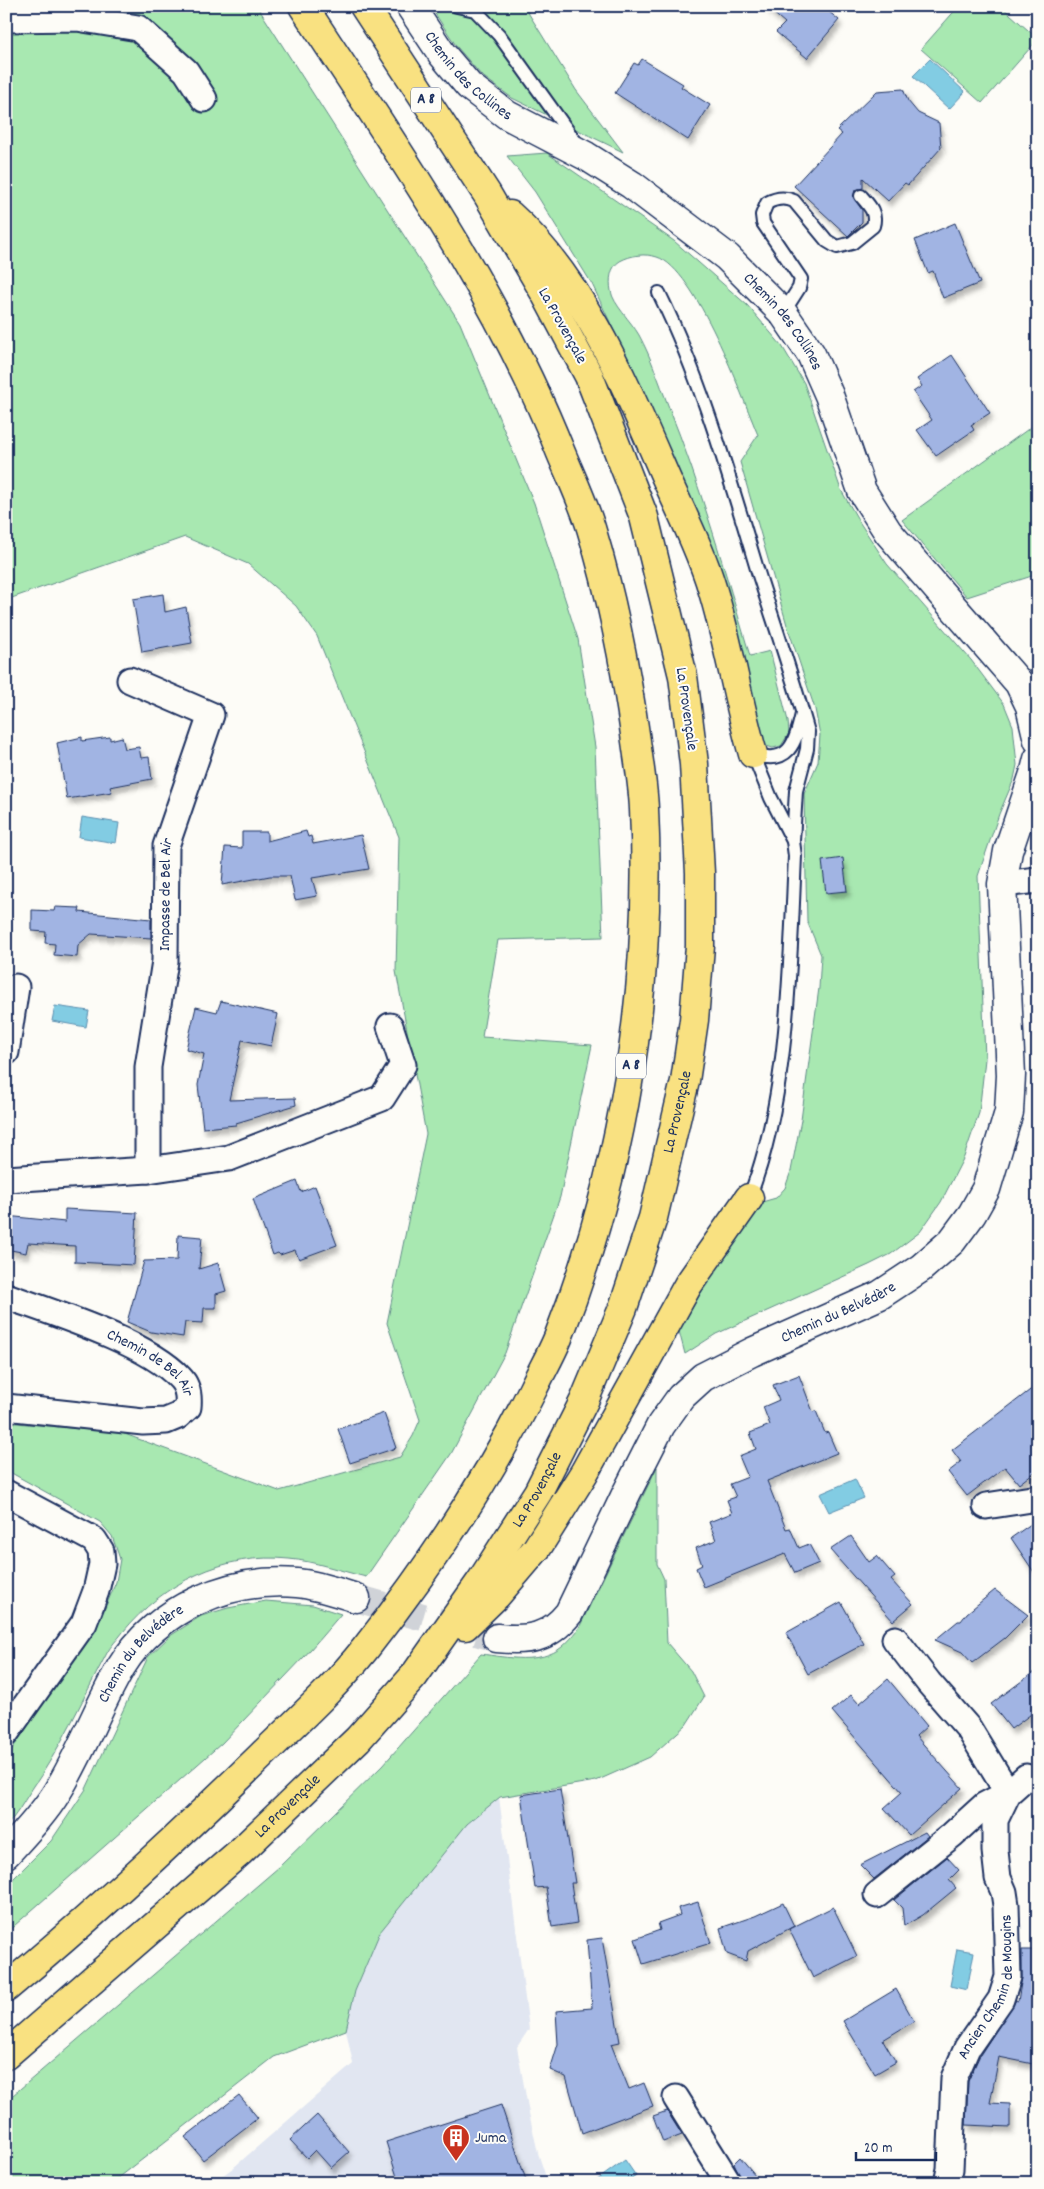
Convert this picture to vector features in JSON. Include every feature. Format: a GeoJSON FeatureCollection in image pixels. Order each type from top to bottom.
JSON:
{"type":"FeatureCollection","features":[{"type":"Feature","properties":{"kind":"highway","name":"A 8"},"geometry":{"type":"LineString","coordinates":[[6,1988],[204,1812],[298,1720],[360,1655],[418,1579],[485,1478],[519,1417],[557,1340],[600,1212],[630,1072],[642,973],[645,909],[644,805],[627,677],[590,524],[548,420],[496,312],[439,214],[304,6]]}},
{"type":"Feature","properties":{"kind":"highway","name":"La Provençale"},"geometry":{"type":"LineString","coordinates":[[6,2055],[240,1852],[358,1739],[414,1676],[481,1581],[538,1492],[584,1400],[623,1308],[653,1218],[685,1081],[694,1020],[700,946],[700,873],[694,764],[682,676],[644,516],[590,376],[487,194],[364,6]]}},
{"type":"Feature","properties":{"kind":"highway"},"geometry":{"type":"LineString","coordinates":[[487,194],[528,231],[560,270],[612,359],[697,548],[712,586],[753,754]]}},
{"type":"Feature","properties":{"kind":"highway"},"geometry":{"type":"LineString","coordinates":[[414,1676],[496,1595],[537,1548],[584,1472],[688,1285],[749,1198]]}},
{"type":"Feature","properties":{"kind":"street","name":"Chemin des Collines"},"geometry":{"type":"LineString","coordinates":[[410,6],[442,54],[469,86],[507,115],[586,156],[632,185],[726,257],[783,313],[811,354],[829,395],[862,491],[888,532],[1019,684],[1030,706],[1038,740]]}},
{"type":"Feature","properties":{"kind":"street"},"geometry":{"type":"LineString","coordinates":[[6,19],[77,18],[138,28],[186,71],[204,99]]}},
{"type":"Feature","properties":{"kind":"street","name":"Impasse de Bel Air"},"geometry":{"type":"LineString","coordinates":[[130,680],[211,715],[166,846],[165,961],[148,1067],[148,1170]]}},
{"type":"Feature","properties":{"kind":"street"},"geometry":{"type":"LineString","coordinates":[[1038,759],[1008,850],[1002,884],[1038,880]]}},
{"type":"Feature","properties":{"kind":"street","name":"Chemin du Belvédère"},"geometry":{"type":"LineString","coordinates":[[497,1638],[516,1640],[540,1636],[558,1627],[569,1613],[661,1425],[681,1397],[702,1377],[760,1348],[880,1295],[921,1268],[952,1241],[972,1214],[986,1189],[1008,1112],[1011,1074],[1002,884]]}},
{"type":"Feature","properties":{"kind":"street"},"geometry":{"type":"LineString","coordinates":[[6,1052],[16,986]]}},
{"type":"Feature","properties":{"kind":"street"},"geometry":{"type":"LineString","coordinates":[[6,1179],[148,1170],[229,1158],[382,1098],[403,1065],[390,1026]]}},
{"type":"Feature","properties":{"kind":"street","name":"Chemin de Bel Air"},"geometry":{"type":"LineString","coordinates":[[6,1296],[133,1346],[181,1379],[189,1394],[188,1407],[178,1416],[166,1421],[143,1422],[6,1407]]}},
{"type":"Feature","properties":{"kind":"street"},"geometry":{"type":"LineString","coordinates":[[6,1493],[94,1540],[101,1551],[102,1564],[96,1591],[84,1623],[6,1733]]}},
{"type":"Feature","properties":{"kind":"street"},"geometry":{"type":"LineString","coordinates":[[986,1506],[1038,1498]]}},
{"type":"Feature","properties":{"kind":"street","name":"Chemin du Belvédère"},"geometry":{"type":"LineString","coordinates":[[6,1854],[35,1822],[57,1793],[79,1754],[106,1694],[122,1665],[163,1621],[194,1602],[231,1588],[268,1582],[298,1583],[356,1598]]}},
{"type":"Feature","properties":{"kind":"street"},"geometry":{"type":"LineString","coordinates":[[895,1639],[929,1683],[969,1729],[1008,1793]]}},
{"type":"Feature","properties":{"kind":"street","name":"Ancien Chemin de Mougins"},"geometry":{"type":"LineString","coordinates":[[877,1895],[952,1835],[985,1805],[1008,1793],[1026,1777]]}},
{"type":"Feature","properties":{"kind":"street","name":"Ancien Chemin de Mougins"},"geometry":{"type":"LineString","coordinates":[[947,2183],[950,2170],[954,2078],[967,2048],[1001,1999],[1008,1977],[1006,1905],[1004,1892],[998,1878],[995,1851],[995,1820],[1008,1793]]}},
{"type":"Feature","properties":{"kind":"street"},"geometry":{"type":"LineString","coordinates":[[676,2098],[729,2183]]}},
{"type":"Feature","properties":{"kind":"lane"},"geometry":{"type":"LineString","coordinates":[[457,6],[475,10],[499,35],[543,99],[586,156]]}},
{"type":"Feature","properties":{"kind":"lane"},"geometry":{"type":"LineString","coordinates":[[783,313],[799,288],[801,279],[763,223],[762,215],[767,203],[788,198],[794,201],[827,240],[837,247],[852,243],[873,226],[874,216],[861,196]]}},
{"type":"Feature","properties":{"kind":"lane"},"geometry":{"type":"LineString","coordinates":[[659,293],[673,322],[703,398],[733,487],[808,732],[808,749],[796,791],[791,943],[784,1033],[763,1162],[749,1198]]}},
{"type":"Feature","properties":{"kind":"lane"},"geometry":{"type":"LineString","coordinates":[[753,754],[770,758],[789,751],[794,744],[802,712]]}},
{"type":"Feature","properties":{"kind":"lane"},"geometry":{"type":"LineString","coordinates":[[753,754],[771,798],[793,841]]}},
{"type":"Feature","properties":{"kind":"shaded area"},"geometry":{"type":"Polygon","coordinates":[[[499,1797],[529,2029],[517,2047],[538,2153],[548,2183],[212,2183],[233,2168],[353,2064],[346,2030],[355,1991],[380,1932],[467,1824],[499,1797]]]}},
{"type":"Feature","properties":{"kind":"green space"},"geometry":{"type":"Polygon","coordinates":[[[6,6],[257,6],[460,323],[534,503],[578,639],[595,747],[603,937],[498,940],[482,1037],[592,1045],[560,1197],[505,1353],[451,1454],[366,1577],[298,1560],[265,1558],[219,1566],[176,1586],[157,1599],[123,1632],[109,1650],[52,1758],[6,1826],[6,1758],[100,1620],[116,1582],[120,1559],[112,1536],[100,1522],[6,1470],[6,1422],[122,1433],[279,1491],[400,1457],[420,1420],[387,1323],[426,1134],[396,971],[399,837],[317,636],[296,606],[248,564],[185,537],[6,600],[6,6]]]}},
{"type":"Feature","properties":{"kind":"green space"},"geometry":{"type":"Polygon","coordinates":[[[430,6],[524,6],[576,90],[623,152],[512,98],[481,75],[457,47],[430,6]]]}},
{"type":"Feature","properties":{"kind":"green space"},"geometry":{"type":"Polygon","coordinates":[[[959,6],[1001,6],[1038,39],[982,103],[921,49],[959,6]]]}},
{"type":"Feature","properties":{"kind":"green space"},"geometry":{"type":"Polygon","coordinates":[[[547,153],[674,241],[747,305],[782,346],[804,383],[841,490],[860,523],[887,564],[971,660],[1004,704],[1013,726],[1017,765],[1014,779],[999,814],[978,876],[985,1059],[979,1113],[964,1157],[941,1202],[920,1232],[891,1254],[716,1334],[685,1354],[679,1331],[707,1282],[762,1202],[776,1198],[785,1188],[791,1171],[801,1120],[819,988],[821,955],[807,921],[804,794],[818,762],[820,735],[815,709],[787,625],[740,462],[758,435],[716,336],[687,285],[672,267],[657,257],[633,256],[620,261],[612,270],[610,287],[612,296],[636,330],[655,370],[712,529],[750,656],[770,651],[788,721],[789,733],[781,746],[773,748],[759,744],[685,493],[624,352],[592,284],[535,192],[507,156],[547,153]]]}},
{"type":"Feature","properties":{"kind":"green space"},"geometry":{"type":"Polygon","coordinates":[[[1038,422],[1038,574],[967,597],[902,520],[1038,422]]]}},
{"type":"Feature","properties":{"kind":"green space"},"geometry":{"type":"Polygon","coordinates":[[[657,1467],[657,1564],[664,1579],[667,1643],[691,1671],[704,1697],[686,1725],[650,1757],[596,1781],[500,1797],[467,1824],[380,1932],[355,1991],[346,2030],[274,2057],[112,2183],[6,2183],[6,2101],[279,1867],[383,1765],[481,1654],[512,1658],[533,1658],[553,1653],[562,1647],[578,1630],[657,1467]]]}},
{"type":"Feature","properties":{"kind":"green space"},"geometry":{"type":"Polygon","coordinates":[[[266,1601],[313,1605],[341,1614],[304,1657],[222,1743],[6,1933],[6,1886],[51,1841],[86,1789],[148,1657],[170,1636],[201,1616],[228,1608],[266,1601]]]}},
{"type":"Feature","properties":{"kind":"water"},"geometry":{"type":"Polygon","coordinates":[[[930,59],[965,92],[949,109],[913,76],[930,59]]]}},
{"type":"Feature","properties":{"kind":"water"},"geometry":{"type":"Polygon","coordinates":[[[82,817],[119,823],[116,843],[79,837],[82,817]]]}},
{"type":"Feature","properties":{"kind":"water"},"geometry":{"type":"Polygon","coordinates":[[[55,1006],[89,1011],[86,1027],[52,1021],[55,1006]]]}},
{"type":"Feature","properties":{"kind":"water"},"geometry":{"type":"Polygon","coordinates":[[[855,1479],[864,1498],[829,1512],[820,1494],[855,1479]]]}},
{"type":"Feature","properties":{"kind":"water"},"geometry":{"type":"Polygon","coordinates":[[[957,1949],[974,1952],[967,1990],[950,1986],[957,1949]]]}},
{"type":"Feature","properties":{"kind":"water"},"geometry":{"type":"Polygon","coordinates":[[[625,2160],[636,2176],[626,2183],[593,2183],[625,2160]]]}},
{"type":"Feature","properties":{"kind":"building"},"geometry":{"type":"Polygon","coordinates":[[[765,6],[822,6],[839,20],[807,58],[776,32],[785,23],[765,6]]]}},
{"type":"Feature","properties":{"kind":"building"},"geometry":{"type":"Polygon","coordinates":[[[642,59],[683,84],[681,87],[710,105],[688,140],[615,93],[634,63],[638,65],[642,59]]]}},
{"type":"Feature","properties":{"kind":"building"},"geometry":{"type":"Polygon","coordinates":[[[903,89],[908,101],[918,113],[939,123],[941,148],[908,185],[905,183],[888,201],[863,178],[863,188],[855,190],[853,197],[862,210],[862,222],[848,236],[794,186],[842,134],[837,130],[877,91],[903,89]]]}},
{"type":"Feature","properties":{"kind":"building"},"geometry":{"type":"Polygon","coordinates":[[[955,223],[980,283],[943,298],[933,271],[928,273],[915,240],[955,223]]]}},
{"type":"Feature","properties":{"kind":"building"},"geometry":{"type":"Polygon","coordinates":[[[952,355],[990,413],[971,425],[974,430],[936,456],[917,430],[932,420],[913,392],[922,386],[917,379],[952,355]]]}},
{"type":"Feature","properties":{"kind":"building"},"geometry":{"type":"Polygon","coordinates":[[[163,594],[165,612],[186,607],[192,643],[142,652],[133,599],[163,594]]]}},
{"type":"Feature","properties":{"kind":"building"},"geometry":{"type":"Polygon","coordinates":[[[82,737],[82,741],[110,737],[110,740],[122,737],[125,749],[139,747],[141,758],[149,757],[152,779],[110,787],[112,792],[67,799],[57,743],[82,737]]]}},
{"type":"Feature","properties":{"kind":"building"},"geometry":{"type":"Polygon","coordinates":[[[306,831],[308,837],[311,836],[313,844],[361,835],[369,869],[312,878],[317,896],[295,900],[290,876],[270,876],[222,885],[225,847],[242,848],[242,832],[267,832],[267,841],[306,831]]]}},
{"type":"Feature","properties":{"kind":"building"},"geometry":{"type":"Polygon","coordinates":[[[843,858],[847,891],[826,893],[822,861],[843,858]]]}},
{"type":"Feature","properties":{"kind":"building"},"geometry":{"type":"Polygon","coordinates":[[[55,907],[80,908],[79,912],[151,919],[151,938],[91,934],[78,945],[77,957],[54,955],[55,944],[45,943],[46,932],[32,931],[32,910],[54,911],[55,907]]]}},
{"type":"Feature","properties":{"kind":"building"},"geometry":{"type":"Polygon","coordinates":[[[221,1001],[278,1014],[271,1046],[242,1040],[229,1100],[295,1098],[296,1105],[236,1123],[236,1125],[203,1128],[198,1085],[204,1054],[186,1049],[196,1007],[217,1012],[221,1001]]]}},
{"type":"Feature","properties":{"kind":"building"},"geometry":{"type":"Polygon","coordinates":[[[297,1181],[301,1192],[315,1186],[337,1245],[299,1259],[295,1250],[280,1255],[278,1253],[273,1255],[253,1199],[297,1181]]]}},
{"type":"Feature","properties":{"kind":"building"},"geometry":{"type":"Polygon","coordinates":[[[65,1209],[137,1213],[134,1265],[75,1262],[75,1246],[28,1243],[26,1253],[6,1249],[6,1216],[65,1222],[65,1209]]]}},
{"type":"Feature","properties":{"kind":"building"},"geometry":{"type":"Polygon","coordinates":[[[178,1235],[202,1237],[199,1269],[218,1263],[226,1291],[216,1294],[216,1308],[204,1308],[203,1323],[185,1322],[183,1337],[151,1332],[127,1322],[144,1261],[177,1260],[178,1235]]]}},
{"type":"Feature","properties":{"kind":"building"},"geometry":{"type":"Polygon","coordinates":[[[799,1375],[813,1412],[816,1411],[825,1433],[828,1432],[837,1453],[767,1481],[786,1529],[790,1528],[799,1548],[809,1544],[819,1563],[795,1573],[785,1554],[704,1587],[696,1568],[702,1565],[696,1548],[716,1540],[709,1522],[732,1513],[727,1500],[736,1497],[730,1484],[748,1477],[739,1456],[756,1449],[750,1433],[770,1425],[763,1407],[779,1400],[773,1385],[799,1375]]]}},
{"type":"Feature","properties":{"kind":"building"},"geometry":{"type":"Polygon","coordinates":[[[1038,1384],[1038,1469],[1019,1484],[1005,1467],[967,1496],[948,1472],[961,1462],[952,1450],[1038,1384]]]}},
{"type":"Feature","properties":{"kind":"building"},"geometry":{"type":"Polygon","coordinates":[[[384,1413],[396,1448],[350,1463],[338,1429],[384,1413]]]}},
{"type":"Feature","properties":{"kind":"building"},"geometry":{"type":"Polygon","coordinates":[[[1038,1519],[1038,1578],[1011,1538],[1038,1519]]]}},
{"type":"Feature","properties":{"kind":"building"},"geometry":{"type":"Polygon","coordinates":[[[851,1536],[869,1562],[877,1556],[895,1577],[891,1580],[913,1604],[893,1621],[830,1550],[851,1536]]]}},
{"type":"Feature","properties":{"kind":"building"},"geometry":{"type":"Polygon","coordinates":[[[995,1590],[1028,1615],[1005,1638],[972,1663],[962,1652],[935,1640],[958,1621],[961,1621],[967,1613],[995,1590]]]}},
{"type":"Feature","properties":{"kind":"building"},"geometry":{"type":"Polygon","coordinates":[[[841,1602],[864,1644],[808,1674],[786,1633],[841,1602]]]}},
{"type":"Feature","properties":{"kind":"building"},"geometry":{"type":"Polygon","coordinates":[[[1038,1669],[1038,1709],[1011,1729],[991,1704],[1038,1669]]]}},
{"type":"Feature","properties":{"kind":"building"},"geometry":{"type":"Polygon","coordinates":[[[888,1679],[927,1726],[916,1736],[962,1788],[909,1835],[884,1808],[902,1792],[832,1711],[851,1695],[859,1704],[888,1679]]]}},
{"type":"Feature","properties":{"kind":"building"},"geometry":{"type":"Polygon","coordinates":[[[560,1789],[575,1883],[571,1883],[577,1923],[552,1927],[546,1887],[535,1888],[521,1795],[560,1789]]]}},
{"type":"Feature","properties":{"kind":"building"},"geometry":{"type":"Polygon","coordinates":[[[925,1832],[928,1836],[874,1879],[860,1865],[925,1832]]]}},
{"type":"Feature","properties":{"kind":"building"},"geometry":{"type":"Polygon","coordinates":[[[947,1857],[959,1870],[949,1880],[956,1888],[923,1915],[904,1926],[902,1908],[894,1900],[947,1857]]]}},
{"type":"Feature","properties":{"kind":"building"},"geometry":{"type":"Polygon","coordinates":[[[698,1902],[711,1943],[643,1964],[635,1939],[660,1930],[658,1923],[680,1915],[678,1908],[698,1902]]]}},
{"type":"Feature","properties":{"kind":"building"},"geometry":{"type":"Polygon","coordinates":[[[783,1903],[794,1926],[748,1951],[746,1961],[727,1954],[720,1928],[755,1916],[783,1903]]]}},
{"type":"Feature","properties":{"kind":"building"},"geometry":{"type":"Polygon","coordinates":[[[833,1907],[857,1956],[813,1978],[789,1929],[833,1907]]]}},
{"type":"Feature","properties":{"kind":"building"},"geometry":{"type":"Polygon","coordinates":[[[602,1938],[620,2042],[611,2044],[629,2089],[644,2083],[653,2106],[582,2133],[566,2077],[550,2070],[558,2044],[556,2011],[592,2008],[587,1940],[602,1938]]]}},
{"type":"Feature","properties":{"kind":"building"},"geometry":{"type":"Polygon","coordinates":[[[1022,1950],[1038,1950],[1038,2065],[999,2057],[990,2103],[1010,2104],[1010,2127],[966,2125],[968,2081],[980,2055],[1016,2000],[1018,2001],[1022,1977],[1022,1950]]]}},
{"type":"Feature","properties":{"kind":"building"},"geometry":{"type":"Polygon","coordinates":[[[896,1989],[914,2021],[883,2040],[896,2062],[875,2074],[843,2021],[896,1989]]]}},
{"type":"Feature","properties":{"kind":"building"},"geometry":{"type":"Polygon","coordinates":[[[239,2095],[258,2118],[203,2160],[185,2137],[239,2095]]]}},
{"type":"Feature","properties":{"kind":"building","name":"Juma"},"geometry":{"type":"Polygon","coordinates":[[[501,2105],[527,2183],[399,2183],[386,2142],[501,2105]]]}},
{"type":"Feature","properties":{"kind":"building"},"geometry":{"type":"Polygon","coordinates":[[[667,2111],[682,2135],[663,2142],[653,2116],[667,2111]]]}},
{"type":"Feature","properties":{"kind":"building"},"geometry":{"type":"Polygon","coordinates":[[[317,2115],[349,2152],[331,2168],[315,2150],[307,2158],[290,2140],[317,2115]]]}},
{"type":"Feature","properties":{"kind":"building"},"geometry":{"type":"Polygon","coordinates":[[[740,2157],[762,2183],[743,2183],[734,2163],[740,2157]]]}},
{"type":"Feature","properties":{"kind":"tunnel"},"geometry":{"type":"LineString","coordinates":[[356,1598],[497,1638]]}},
{"type":"Feature","properties":{"kind":"place","name":"Juma"},"geometry":{"type":"Point","coordinates":[456,2162]}}]}
